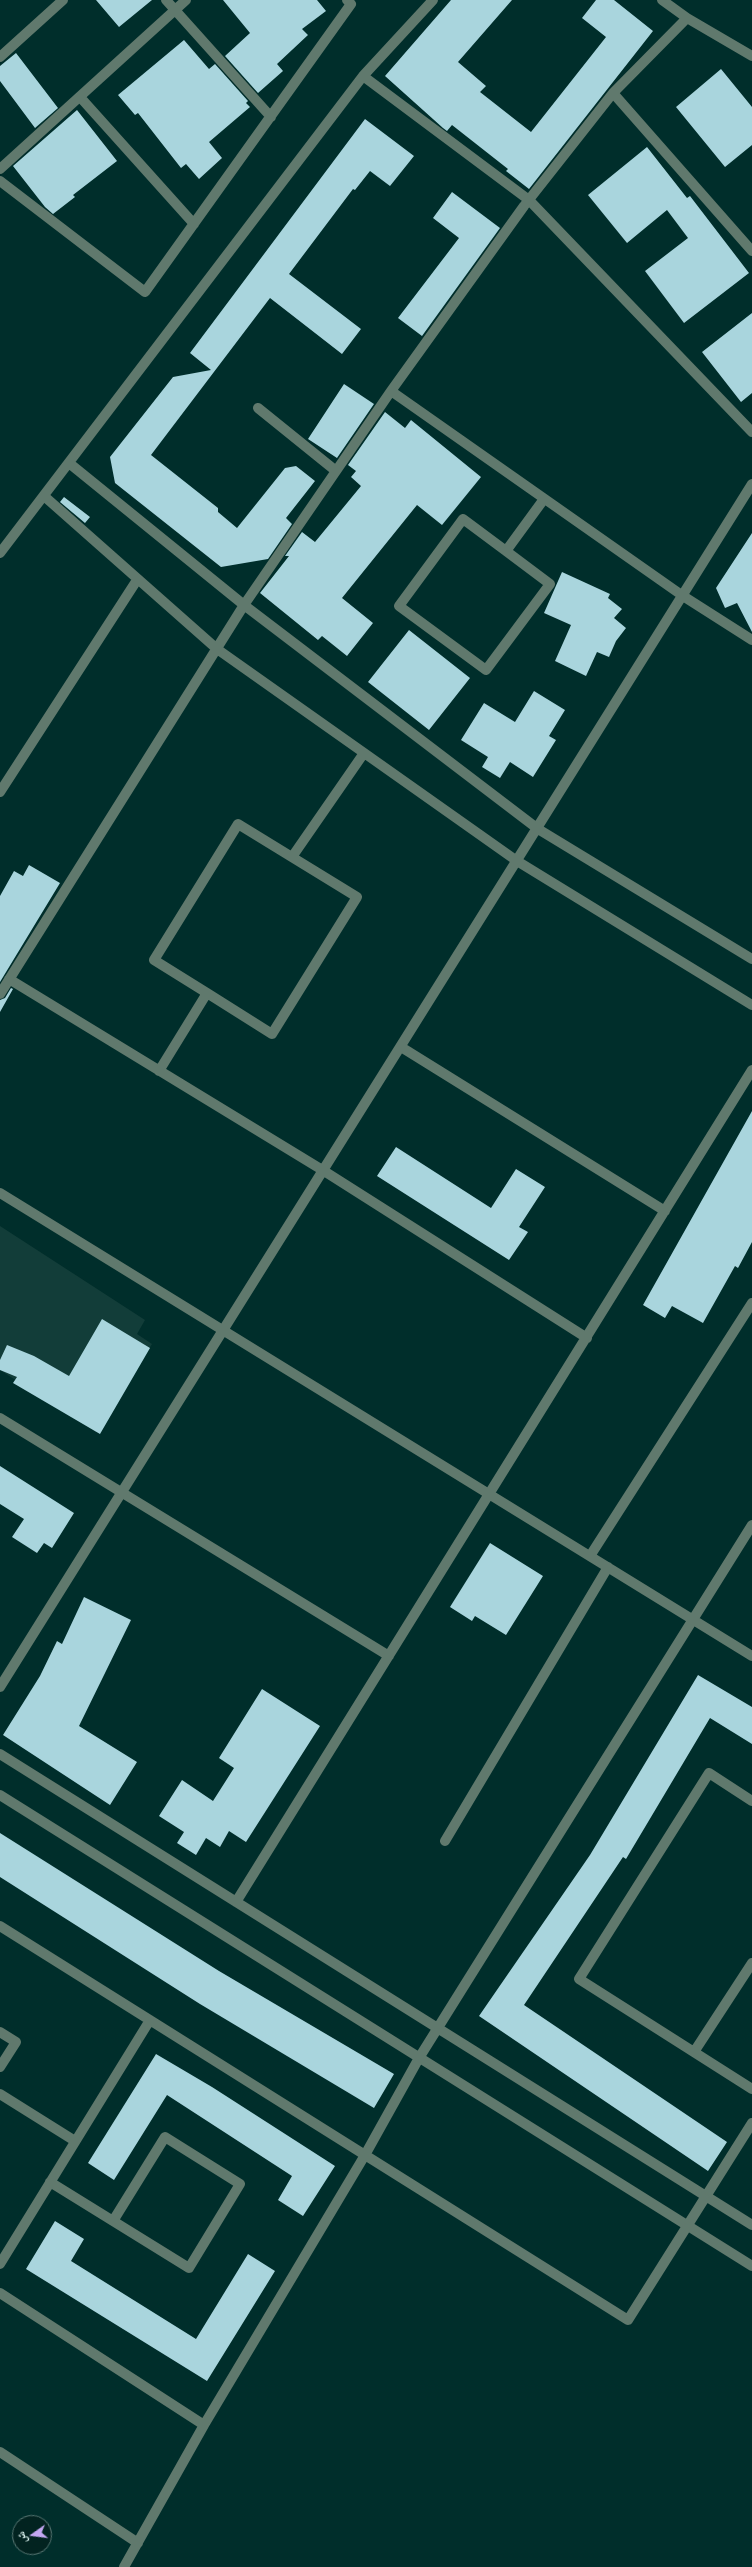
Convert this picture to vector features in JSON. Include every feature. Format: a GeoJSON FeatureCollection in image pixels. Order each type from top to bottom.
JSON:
{"type":"FeatureCollection","features":[{"type":"Feature","properties":{"kind":"street"},"geometry":{"type":"LineString","coordinates":[[0,58],[63,0]]}},
{"type":"Feature","properties":{"kind":"street"},"geometry":{"type":"LineString","coordinates":[[166,0],[271,117]]}},
{"type":"Feature","properties":{"kind":"street"},"geometry":{"type":"LineString","coordinates":[[0,169],[186,0]]}},
{"type":"Feature","properties":{"kind":"street"},"geometry":{"type":"LineString","coordinates":[[0,181],[145,292],[351,4],[347,0]]}},
{"type":"Feature","properties":{"kind":"street"},"geometry":{"type":"LineString","coordinates":[[0,553],[363,76],[433,0]]}},
{"type":"Feature","properties":{"kind":"street"},"geometry":{"type":"LineString","coordinates":[[662,0],[687,18],[752,56]]}},
{"type":"Feature","properties":{"kind":"street"},"geometry":{"type":"LineString","coordinates":[[0,994],[244,605],[391,391],[529,200],[613,93],[687,18]]}},
{"type":"Feature","properties":{"kind":"street"},"geometry":{"type":"LineString","coordinates":[[363,76],[529,200],[752,432]]}},
{"type":"Feature","properties":{"kind":"street"},"geometry":{"type":"LineString","coordinates":[[613,93],[752,251]]}},
{"type":"Feature","properties":{"kind":"street"},"geometry":{"type":"LineString","coordinates":[[80,97],[194,224]]}},
{"type":"Feature","properties":{"kind":"street"},"geometry":{"type":"LineString","coordinates":[[391,391],[682,596],[752,640]]}},
{"type":"Feature","properties":{"kind":"street"},"geometry":{"type":"LineString","coordinates":[[258,408],[336,471]]}},
{"type":"Feature","properties":{"kind":"street"},"geometry":{"type":"LineString","coordinates":[[69,463],[244,605],[538,829],[752,959]]}},
{"type":"Feature","properties":{"kind":"street"},"geometry":{"type":"LineString","coordinates":[[0,1687],[402,1047],[752,484]]}},
{"type":"Feature","properties":{"kind":"street"},"geometry":{"type":"LineString","coordinates":[[44,496],[137,580],[217,649],[518,861],[752,1005]]}},
{"type":"Feature","properties":{"kind":"street"},"geometry":{"type":"LineString","coordinates":[[506,551],[544,499]]}},
{"type":"Feature","properties":{"kind":"street"},"geometry":{"type":"LineString","coordinates":[[463,519],[506,551],[550,584],[486,670],[399,606],[463,519]]}},
{"type":"Feature","properties":{"kind":"street"},"geometry":{"type":"LineString","coordinates":[[0,792],[137,580]]}},
{"type":"Feature","properties":{"kind":"street"},"geometry":{"type":"LineString","coordinates":[[292,858],[364,753]]}},
{"type":"Feature","properties":{"kind":"street"},"geometry":{"type":"LineString","coordinates":[[238,824],[356,897],[272,1034],[207,993],[154,960],[238,824]]}},
{"type":"Feature","properties":{"kind":"street"},"geometry":{"type":"LineString","coordinates":[[9,979],[324,1171],[587,1338]]}},
{"type":"Feature","properties":{"kind":"street"},"geometry":{"type":"LineString","coordinates":[[159,1071],[207,993]]}},
{"type":"Feature","properties":{"kind":"street"},"geometry":{"type":"LineString","coordinates":[[402,1047],[665,1211]]}},
{"type":"Feature","properties":{"kind":"street"},"geometry":{"type":"LineString","coordinates":[[236,1902],[490,1495],[752,1070]]}},
{"type":"Feature","properties":{"kind":"street"},"geometry":{"type":"LineString","coordinates":[[0,1193],[752,1656]]}},
{"type":"Feature","properties":{"kind":"street"},"geometry":{"type":"LineString","coordinates":[[590,1556],[752,1302]]}},
{"type":"Feature","properties":{"kind":"street"},"geometry":{"type":"LineString","coordinates":[[0,1418],[389,1656]]}},
{"type":"Feature","properties":{"kind":"street"},"geometry":{"type":"LineString","coordinates":[[124,2567],[204,2425],[365,2155],[419,2058],[752,1525]]}},
{"type":"Feature","properties":{"kind":"street"},"geometry":{"type":"LineString","coordinates":[[445,1841],[608,1567]]}},
{"type":"Feature","properties":{"kind":"street"},"geometry":{"type":"LineString","coordinates":[[0,1754],[752,2225]]}},
{"type":"Feature","properties":{"kind":"street"},"geometry":{"type":"LineString","coordinates":[[752,1801],[708,1773],[579,1978],[752,2090]]}},
{"type":"Feature","properties":{"kind":"street"},"geometry":{"type":"LineString","coordinates":[[0,1795],[752,2266]]}},
{"type":"Feature","properties":{"kind":"street"},"geometry":{"type":"LineString","coordinates":[[0,1926],[628,2320],[707,2197],[752,2123]]}},
{"type":"Feature","properties":{"kind":"street"},"geometry":{"type":"LineString","coordinates":[[694,2052],[752,1963]]}},
{"type":"Feature","properties":{"kind":"street"},"geometry":{"type":"LineString","coordinates":[[0,2264],[150,2020]]}},
{"type":"Feature","properties":{"kind":"street"},"geometry":{"type":"LineString","coordinates":[[0,2032],[16,2042],[0,2067]]}},
{"type":"Feature","properties":{"kind":"street"},"geometry":{"type":"LineString","coordinates":[[0,2094],[75,2141]]}},
{"type":"Feature","properties":{"kind":"street"},"geometry":{"type":"LineString","coordinates":[[50,2182],[188,2268],[240,2184],[165,2137],[113,2221]]}},
{"type":"Feature","properties":{"kind":"street"},"geometry":{"type":"LineString","coordinates":[[0,2293],[204,2425]]}},
{"type":"Feature","properties":{"kind":"street"},"geometry":{"type":"LineString","coordinates":[[0,2452],[138,2543]]}},
{"type":"Feature","properties":{"kind":"shaded area"},"geometry":{"type":"Polygon","coordinates":[[[0,1226],[145,1320],[137,1334],[152,1344],[96,1432],[0,1370],[0,1226]]]}},
{"type":"Feature","properties":{"kind":"building"},"geometry":{"type":"Polygon","coordinates":[[[96,0],[152,0],[119,27],[96,0]]]}},
{"type":"Feature","properties":{"kind":"building"},"geometry":{"type":"Polygon","coordinates":[[[223,0],[317,0],[326,11],[302,29],[308,35],[277,64],[283,71],[258,93],[225,56],[250,33],[223,0]]]}},
{"type":"Feature","properties":{"kind":"building"},"geometry":{"type":"Polygon","coordinates":[[[451,0],[512,0],[458,62],[486,86],[480,92],[531,132],[606,37],[582,18],[596,0],[614,0],[653,31],[529,189],[506,171],[508,169],[452,125],[447,131],[443,128],[385,76],[451,0]]]}},
{"type":"Feature","properties":{"kind":"building"},"geometry":{"type":"Polygon","coordinates":[[[184,40],[209,69],[215,64],[248,101],[246,103],[250,107],[209,142],[222,158],[199,179],[186,164],[181,168],[138,113],[135,115],[118,95],[184,40]]]}},
{"type":"Feature","properties":{"kind":"building"},"geometry":{"type":"Polygon","coordinates":[[[16,53],[58,108],[35,128],[0,81],[0,66],[16,53]]]}},
{"type":"Feature","properties":{"kind":"building"},"geometry":{"type":"Polygon","coordinates":[[[721,69],[752,107],[752,145],[725,167],[676,107],[721,69]]]}},
{"type":"Feature","properties":{"kind":"building"},"geometry":{"type":"Polygon","coordinates":[[[77,110],[117,161],[73,195],[75,197],[53,214],[45,207],[13,166],[77,110]]]}},
{"type":"Feature","properties":{"kind":"building"},"geometry":{"type":"Polygon","coordinates":[[[365,119],[414,156],[390,186],[370,171],[355,190],[353,189],[289,274],[361,329],[342,354],[270,298],[151,455],[218,508],[218,512],[237,528],[285,468],[296,466],[315,481],[286,518],[292,524],[268,559],[221,567],[115,483],[110,457],[173,377],[211,370],[190,353],[365,119]]]}},
{"type":"Feature","properties":{"kind":"building"},"geometry":{"type":"Polygon","coordinates":[[[647,147],[687,198],[690,196],[749,273],[684,323],[645,271],[688,238],[667,210],[627,243],[588,195],[647,147]]]}},
{"type":"Feature","properties":{"kind":"building"},"geometry":{"type":"Polygon","coordinates":[[[452,192],[500,228],[422,336],[398,318],[459,238],[433,218],[452,192]]]}},
{"type":"Feature","properties":{"kind":"building"},"geometry":{"type":"Polygon","coordinates":[[[752,313],[752,393],[741,402],[702,352],[752,313]]]}},
{"type":"Feature","properties":{"kind":"building"},"geometry":{"type":"Polygon","coordinates":[[[344,384],[374,404],[337,458],[308,439],[344,384]]]}},
{"type":"Feature","properties":{"kind":"building"},"geometry":{"type":"Polygon","coordinates":[[[385,412],[405,428],[411,420],[481,477],[442,525],[417,505],[342,598],[373,623],[347,656],[322,636],[318,640],[260,593],[289,556],[285,556],[302,532],[315,542],[361,486],[351,477],[356,471],[348,465],[385,412]]]}},
{"type":"Feature","properties":{"kind":"building"},"geometry":{"type":"Polygon","coordinates":[[[64,497],[90,517],[85,523],[60,502],[64,497]]]}},
{"type":"Feature","properties":{"kind":"building"},"geometry":{"type":"Polygon","coordinates":[[[752,533],[752,632],[737,603],[725,608],[716,588],[752,533]]]}},
{"type":"Feature","properties":{"kind":"building"},"geometry":{"type":"Polygon","coordinates":[[[562,572],[610,594],[608,598],[622,609],[614,618],[626,628],[616,641],[609,657],[597,652],[586,676],[555,661],[571,625],[544,613],[562,572]]]}},
{"type":"Feature","properties":{"kind":"building"},"geometry":{"type":"Polygon","coordinates":[[[409,630],[470,678],[429,730],[368,682],[409,630]]]}},
{"type":"Feature","properties":{"kind":"building"},"geometry":{"type":"Polygon","coordinates":[[[534,691],[565,710],[549,736],[556,740],[533,777],[510,762],[500,778],[482,767],[488,757],[461,740],[484,703],[515,722],[534,691]]]}},
{"type":"Feature","properties":{"kind":"building"},"geometry":{"type":"Polygon","coordinates":[[[29,865],[60,883],[0,982],[0,896],[14,871],[23,876],[29,865]]]}},
{"type":"Feature","properties":{"kind":"building"},"geometry":{"type":"Polygon","coordinates":[[[11,988],[13,989],[0,1012],[0,1000],[5,998],[11,988]]]}},
{"type":"Feature","properties":{"kind":"building"},"geometry":{"type":"Polygon","coordinates":[[[752,1111],[752,1242],[738,1268],[735,1266],[703,1323],[672,1306],[665,1318],[643,1305],[752,1111]]]}},
{"type":"Feature","properties":{"kind":"building"},"geometry":{"type":"Polygon","coordinates":[[[396,1147],[491,1208],[516,1169],[545,1187],[519,1227],[528,1232],[509,1260],[377,1176],[396,1147]]]}},
{"type":"Feature","properties":{"kind":"building"},"geometry":{"type":"Polygon","coordinates":[[[102,1319],[150,1348],[100,1434],[13,1383],[17,1377],[0,1370],[0,1360],[7,1345],[34,1356],[69,1376],[102,1319]]]}},
{"type":"Feature","properties":{"kind":"building"},"geometry":{"type":"Polygon","coordinates":[[[0,1466],[74,1513],[52,1548],[44,1543],[37,1553],[12,1537],[24,1519],[0,1504],[0,1466]]]}},
{"type":"Feature","properties":{"kind":"building"},"geometry":{"type":"Polygon","coordinates":[[[490,1543],[543,1576],[506,1635],[475,1616],[472,1621],[450,1607],[490,1543]]]}},
{"type":"Feature","properties":{"kind":"building"},"geometry":{"type":"Polygon","coordinates":[[[84,1597],[131,1620],[79,1726],[137,1762],[110,1805],[3,1735],[40,1676],[57,1641],[62,1644],[84,1597]]]}},
{"type":"Feature","properties":{"kind":"building"},"geometry":{"type":"Polygon","coordinates":[[[698,1675],[752,1707],[752,1744],[710,1718],[626,1859],[623,1857],[524,2005],[727,2142],[708,2171],[479,2016],[590,1855],[698,1675]]]}},
{"type":"Feature","properties":{"kind":"building"},"geometry":{"type":"Polygon","coordinates":[[[262,1689],[320,1726],[246,1842],[229,1831],[220,1847],[206,1838],[196,1855],[177,1843],[184,1832],[159,1816],[182,1780],[213,1801],[234,1768],[219,1758],[262,1689]]]}},
{"type":"Feature","properties":{"kind":"building"},"geometry":{"type":"Polygon","coordinates":[[[0,1833],[219,1971],[394,2074],[374,2108],[200,2004],[0,1877],[0,1833]]]}},
{"type":"Feature","properties":{"kind":"building"},"geometry":{"type":"Polygon","coordinates":[[[156,2054],[212,2087],[335,2166],[303,2216],[278,2200],[292,2176],[167,2095],[114,2180],[88,2163],[156,2054]]]}},
{"type":"Feature","properties":{"kind":"building"},"geometry":{"type":"Polygon","coordinates":[[[55,2221],[84,2239],[71,2261],[196,2339],[248,2254],[275,2271],[207,2381],[26,2269],[55,2221]]]}}]}
